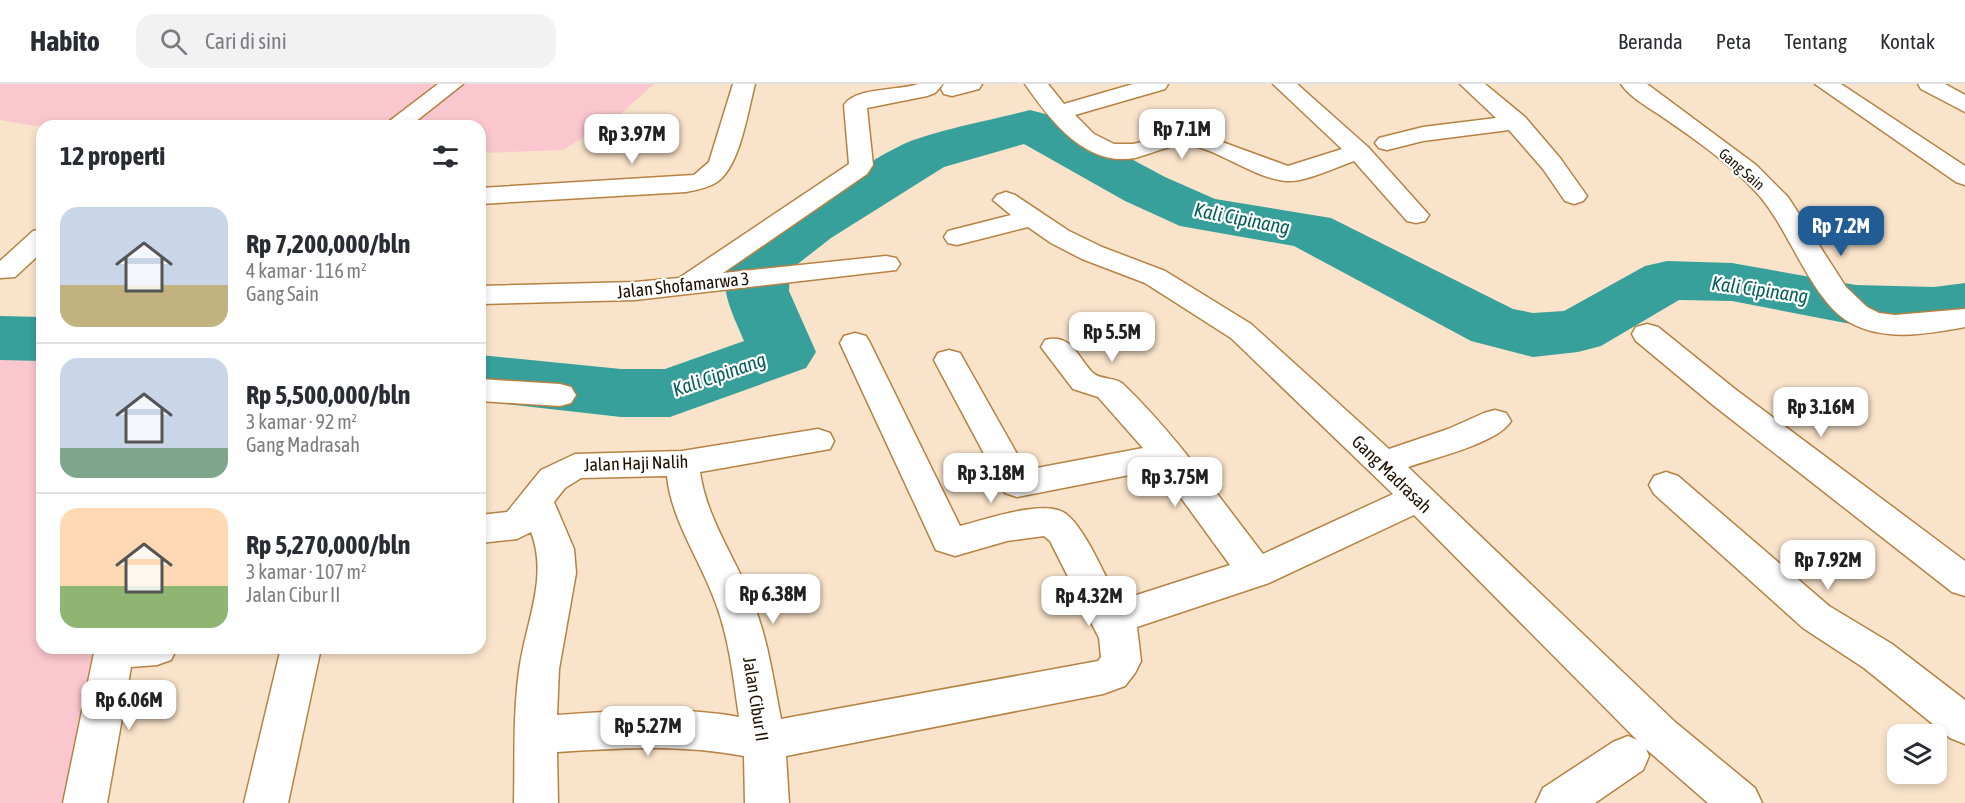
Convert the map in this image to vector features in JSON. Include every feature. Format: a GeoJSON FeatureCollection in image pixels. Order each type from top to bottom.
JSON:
{"type":"FeatureCollection","features":[{"type":"Feature","properties":{"kind":"street"},"geometry":{"type":"LineString","coordinates":[[403,120],[452,84]]}},
{"type":"Feature","properties":{"kind":"street"},"geometry":{"type":"LineString","coordinates":[[486,196],[687,184],[705,180],[721,162],[744,84]]}},
{"type":"Feature","properties":{"kind":"street"},"geometry":{"type":"LineString","coordinates":[[1036,84],[1065,122],[1101,148],[1111,151],[1122,153],[1172,140],[1192,138],[1289,174],[1359,152]]}},
{"type":"Feature","properties":{"kind":"street"},"geometry":{"type":"LineString","coordinates":[[1058,113],[1157,84]]}},
{"type":"Feature","properties":{"kind":"street"},"geometry":{"type":"LineString","coordinates":[[1284,84],[1359,152],[1416,214]]}},
{"type":"Feature","properties":{"kind":"street"},"geometry":{"type":"LineString","coordinates":[[1471,84],[1517,122],[1556,167],[1574,196]]}},
{"type":"Feature","properties":{"kind":"street","name":"Gang Sain"},"geometry":{"type":"LineString","coordinates":[[1632,84],[1748,171],[1779,202],[1841,298],[1857,315],[1881,323],[1933,323],[1965,318]]}},
{"type":"Feature","properties":{"kind":"street"},"geometry":{"type":"LineString","coordinates":[[1826,84],[1965,177]]}},
{"type":"Feature","properties":{"kind":"street"},"geometry":{"type":"LineString","coordinates":[[1929,84],[1965,105]]}},
{"type":"Feature","properties":{"kind":"street"},"geometry":{"type":"LineString","coordinates":[[682,287],[858,169],[861,165],[855,105],[875,97],[952,86]]}},
{"type":"Feature","properties":{"kind":"street"},"geometry":{"type":"LineString","coordinates":[[1387,143],[1423,134],[1517,122]]}},
{"type":"Feature","properties":{"kind":"street","name":"Gang Madrasah"},"geometry":{"type":"LineString","coordinates":[[1006,200],[1060,237],[1092,253],[1155,276],[1241,331],[1383,463],[1660,735],[1740,803]]}},
{"type":"Feature","properties":{"kind":"street"},"geometry":{"type":"LineString","coordinates":[[957,237],[1031,218]]}},
{"type":"Feature","properties":{"kind":"street"},"geometry":{"type":"LineString","coordinates":[[2,271],[36,242]]}},
{"type":"Feature","properties":{"kind":"street","name":"Jalan Shofamarwa 3"},"geometry":{"type":"LineString","coordinates":[[486,295],[682,287],[886,264]]}},
{"type":"Feature","properties":{"kind":"street"},"geometry":{"type":"LineString","coordinates":[[2,271],[36,269]]}},
{"type":"Feature","properties":{"kind":"street"},"geometry":{"type":"LineString","coordinates":[[1647,334],[1724,397],[1965,580]]}},
{"type":"Feature","properties":{"kind":"street"},"geometry":{"type":"LineString","coordinates":[[855,343],[949,540],[955,542],[1015,526],[1051,522],[1063,532],[1118,638]]}},
{"type":"Feature","properties":{"kind":"street"},"geometry":{"type":"LineString","coordinates":[[1056,347],[1084,382],[1109,389],[1168,455],[1256,573]]}},
{"type":"Feature","properties":{"kind":"street"},"geometry":{"type":"LineString","coordinates":[[949,360],[1017,484],[1168,455]]}},
{"type":"Feature","properties":{"kind":"street"},"geometry":{"type":"LineString","coordinates":[[486,390],[561,395]]}},
{"type":"Feature","properties":{"kind":"street"},"geometry":{"type":"LineString","coordinates":[[1383,463],[1460,437],[1495,421]]}},
{"type":"Feature","properties":{"kind":"street","name":"Jalan Haji Nalih"},"geometry":{"type":"LineString","coordinates":[[486,528],[517,525],[560,473],[575,466],[682,463],[818,441]]}},
{"type":"Feature","properties":{"kind":"street","name":"Jalan Cibur II"},"geometry":{"type":"LineString","coordinates":[[682,463],[686,495],[732,596],[746,635],[764,741],[767,803]]}},
{"type":"Feature","properties":{"kind":"street"},"geometry":{"type":"LineString","coordinates":[[1666,485],[1816,618],[1878,656],[1965,725]]}},
{"type":"Feature","properties":{"kind":"street"},"geometry":{"type":"LineString","coordinates":[[536,735],[654,727],[706,730],[764,741],[1103,677],[1111,674],[1121,662],[1118,622],[1122,616],[1131,611],[1256,573],[1417,498]]}},
{"type":"Feature","properties":{"kind":"street"},"geometry":{"type":"LineString","coordinates":[[536,803],[539,669],[558,573],[556,549],[537,502]]}},
{"type":"Feature","properties":{"kind":"street"},"geometry":{"type":"LineString","coordinates":[[85,803],[114,654]]}},
{"type":"Feature","properties":{"kind":"street"},"geometry":{"type":"LineString","coordinates":[[266,803],[300,654]]}},
{"type":"Feature","properties":{"kind":"street"},"geometry":{"type":"LineString","coordinates":[[1558,803],[1628,756]]}},
{"type":"Feature","properties":{"kind":"shaded area"},"geometry":{"type":"Polygon","coordinates":[[[0,84],[654,84],[622,113],[563,150],[486,153],[486,120],[36,120],[36,126],[34,126],[0,120],[0,84]]]}},
{"type":"Feature","properties":{"kind":"shaded area"},"geometry":{"type":"Polygon","coordinates":[[[0,351],[36,354],[36,654],[92,654],[62,803],[0,803],[0,351]]]}},
{"type":"Feature","properties":{"kind":"waterway","name":"Kali Cipinang"},"geometry":{"type":"LineString","coordinates":[[486,379],[621,393],[670,393],[782,352],[757,291],[759,264],[810,225],[925,155],[1030,126],[1145,189],[1201,214],[1310,231],[1494,326],[1533,335],[1578,331],[1667,280],[1732,282],[1856,305],[1934,307],[1965,303]]}},
{"type":"Feature","properties":{"kind":"waterway","name":"Kali Cipinang"},"geometry":{"type":"LineString","coordinates":[[0,338],[36,339]]}}]}
